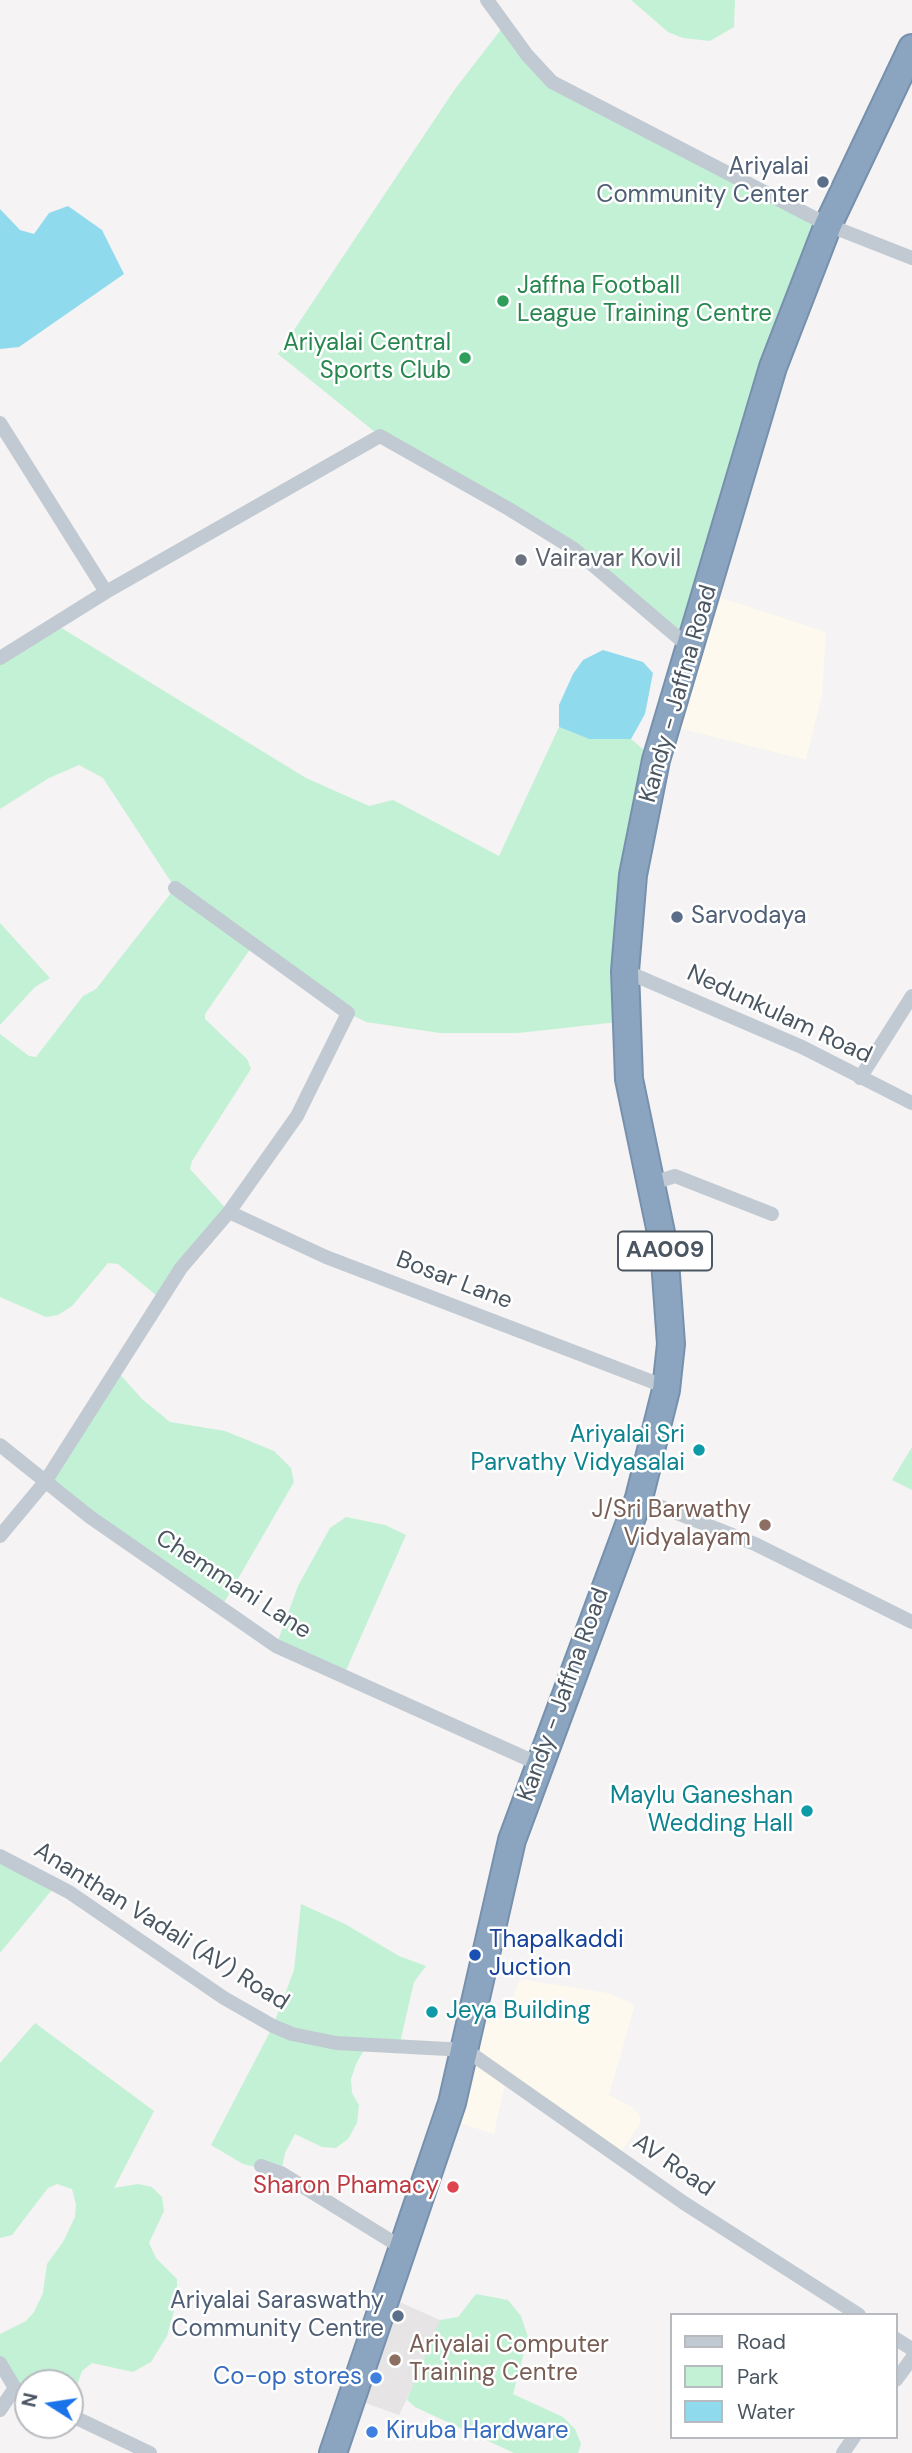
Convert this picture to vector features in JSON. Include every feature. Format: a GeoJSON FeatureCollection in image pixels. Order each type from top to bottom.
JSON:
{"type":"FeatureCollection","features":[{"type":"Feature","properties":{"kind":"highway","name":"Kandy - Jaffna Road"},"geometry":{"type":"LineString","coordinates":[[332,2453],[447,2121],[466,2050],[490,1928],[512,1840],[639,1497],[666,1387],[671,1344],[664,1247],[653,1183],[629,1079],[625,971],[638,849],[656,760],[773,367],[828,225],[912,48]]}},
{"type":"Feature","properties":{"kind":"street"},"geometry":{"type":"LineString","coordinates":[[487,0],[527,55],[552,82],[828,225],[912,258]]}},
{"type":"Feature","properties":{"kind":"street"},"geometry":{"type":"LineString","coordinates":[[0,423],[106,592]]}},
{"type":"Feature","properties":{"kind":"street"},"geometry":{"type":"LineString","coordinates":[[0,658],[106,592],[380,436],[574,549],[689,647]]}},
{"type":"Feature","properties":{"kind":"street"},"geometry":{"type":"LineString","coordinates":[[0,1536],[45,1482],[181,1268],[229,1212],[297,1116],[348,1013],[175,888]]}},
{"type":"Feature","properties":{"kind":"street","name":"Nedunkulam Road"},"geometry":{"type":"LineString","coordinates":[[625,971],[714,1006],[912,1103]]}},
{"type":"Feature","properties":{"kind":"street"},"geometry":{"type":"LineString","coordinates":[[860,1078],[912,996]]}},
{"type":"Feature","properties":{"kind":"street"},"geometry":{"type":"LineString","coordinates":[[653,1183],[675,1176],[772,1214]]}},
{"type":"Feature","properties":{"kind":"street","name":"Bosar Lane"},"geometry":{"type":"LineString","coordinates":[[229,1212],[326,1257],[666,1387]]}},
{"type":"Feature","properties":{"kind":"street","name":"Chemmani Lane"},"geometry":{"type":"LineString","coordinates":[[0,1445],[90,1517],[276,1646],[539,1764]]}},
{"type":"Feature","properties":{"kind":"street"},"geometry":{"type":"LineString","coordinates":[[639,1497],[755,1544],[912,1622]]}},
{"type":"Feature","properties":{"kind":"street","name":"Ananthan Vadali (AV) Road"},"geometry":{"type":"LineString","coordinates":[[0,1856],[36,1872],[69,1892],[262,2022],[292,2035],[336,2043],[466,2050]]}},
{"type":"Feature","properties":{"kind":"street","name":"AV Road"},"geometry":{"type":"LineString","coordinates":[[466,2050],[684,2203],[856,2313]]}},
{"type":"Feature","properties":{"kind":"street"},"geometry":{"type":"LineString","coordinates":[[261,2166],[281,2173],[404,2249]]}},
{"type":"Feature","properties":{"kind":"street"},"geometry":{"type":"LineString","coordinates":[[898,2377],[912,2358]]}},
{"type":"Feature","properties":{"kind":"street"},"geometry":{"type":"LineString","coordinates":[[0,2363],[14,2381]]}},
{"type":"Feature","properties":{"kind":"street"},"geometry":{"type":"LineString","coordinates":[[0,2410],[14,2398]]}},
{"type":"Feature","properties":{"kind":"street"},"geometry":{"type":"LineString","coordinates":[[84,2422],[150,2453]]}},
{"type":"Feature","properties":{"kind":"shaded area"},"geometry":{"type":"Polygon","coordinates":[[[707,593],[826,632],[822,695],[806,760],[666,725],[707,593]]]}},
{"type":"Feature","properties":{"kind":"shaded area"},"geometry":{"type":"Polygon","coordinates":[[[520,1979],[608,1993],[635,2005],[609,2095],[632,2107],[640,2116],[640,2124],[618,2156],[506,2079],[494,2134],[457,2122],[473,2014],[504,2019],[520,1979]]]}},
{"type":"Feature","properties":{"kind":"shaded area","name":"Ariyalai Computer Training Centre"},"geometry":{"type":"Polygon","coordinates":[[[388,2297],[440,2320],[428,2356],[399,2415],[352,2398],[388,2297]]]}},
{"type":"Feature","properties":{"kind":"green space"},"geometry":{"type":"Polygon","coordinates":[[[631,0],[735,0],[734,27],[710,41],[683,38],[668,32],[631,0]]]}},
{"type":"Feature","properties":{"kind":"green space","name":"Jaffna Football League Training Centre"},"geometry":{"type":"Polygon","coordinates":[[[506,23],[553,82],[828,225],[689,647],[574,549],[380,436],[278,354],[455,89],[506,23]]]}},
{"type":"Feature","properties":{"kind":"green space"},"geometry":{"type":"Polygon","coordinates":[[[55,624],[306,778],[369,806],[393,800],[499,856],[559,727],[589,739],[631,739],[656,760],[627,1021],[518,1033],[440,1033],[366,1022],[348,1013],[253,945],[205,1014],[205,1019],[247,1059],[251,1069],[192,1161],[190,1169],[229,1212],[162,1300],[118,1264],[108,1263],[72,1306],[58,1315],[46,1317],[0,1297],[0,1034],[29,1056],[36,1057],[83,996],[96,989],[175,888],[103,778],[79,765],[49,778],[0,809],[0,658],[55,624]]]}},
{"type":"Feature","properties":{"kind":"green space"},"geometry":{"type":"Polygon","coordinates":[[[0,923],[50,978],[35,987],[0,1025],[0,923]]]}},
{"type":"Feature","properties":{"kind":"green space"},"geometry":{"type":"Polygon","coordinates":[[[117,1371],[142,1399],[170,1422],[225,1431],[274,1451],[291,1468],[294,1482],[221,1608],[45,1482],[117,1371]]]}},
{"type":"Feature","properties":{"kind":"green space"},"geometry":{"type":"Polygon","coordinates":[[[912,1447],[912,1490],[892,1480],[912,1447]]]}},
{"type":"Feature","properties":{"kind":"green space"},"geometry":{"type":"Polygon","coordinates":[[[346,1517],[385,1525],[406,1535],[343,1677],[276,1646],[298,1586],[330,1528],[346,1517]]]}},
{"type":"Feature","properties":{"kind":"green space"},"geometry":{"type":"Polygon","coordinates":[[[0,1856],[56,1885],[0,1953],[0,1856]]]}},
{"type":"Feature","properties":{"kind":"green space"},"geometry":{"type":"Polygon","coordinates":[[[301,1904],[345,1924],[399,1956],[426,1966],[414,1982],[399,2047],[367,2045],[356,2064],[351,2079],[352,2093],[359,2105],[357,2123],[348,2139],[336,2148],[322,2147],[295,2134],[285,2153],[281,2173],[243,2164],[211,2145],[273,2026],[294,1970],[301,1904]]]}},
{"type":"Feature","properties":{"kind":"green space"},"geometry":{"type":"Polygon","coordinates":[[[35,2023],[154,2111],[114,2188],[138,2184],[152,2187],[162,2197],[164,2211],[149,2243],[156,2258],[177,2279],[177,2300],[167,2336],[151,2362],[133,2372],[92,2363],[84,2369],[14,2369],[14,2379],[0,2363],[0,2334],[26,2321],[34,2312],[43,2293],[47,2264],[63,2242],[75,2217],[76,2205],[72,2189],[57,2184],[48,2188],[12,2235],[0,2238],[0,2063],[35,2023]]]}},
{"type":"Feature","properties":{"kind":"green space"},"geometry":{"type":"Polygon","coordinates":[[[476,2294],[508,2300],[521,2316],[528,2337],[513,2394],[563,2417],[575,2429],[581,2444],[578,2453],[514,2453],[415,2407],[407,2400],[440,2320],[458,2317],[476,2294]]]}},
{"type":"Feature","properties":{"kind":"water"},"geometry":{"type":"Polygon","coordinates":[[[68,206],[102,230],[124,274],[19,347],[0,349],[0,209],[20,230],[34,234],[49,213],[68,206]]]}},
{"type":"Feature","properties":{"kind":"water"},"geometry":{"type":"Polygon","coordinates":[[[603,650],[643,662],[653,673],[645,714],[631,739],[589,739],[559,727],[559,705],[573,674],[583,660],[603,650]]]}},
{"type":"Feature","properties":{"kind":"place","name":"Ariyalai Community Center"},"geometry":{"type":"Point","coordinates":[823,182]}},
{"type":"Feature","properties":{"kind":"place","name":"Jaffna Football League Training Centre"},"geometry":{"type":"Point","coordinates":[503,301]}},
{"type":"Feature","properties":{"kind":"place","name":"Ariyalai Central Sports Club"},"geometry":{"type":"Point","coordinates":[465,358]}},
{"type":"Feature","properties":{"kind":"place","name":"Vairavar Kovil"},"geometry":{"type":"Point","coordinates":[521,560]}},
{"type":"Feature","properties":{"kind":"place","name":"Sarvodaya"},"geometry":{"type":"Point","coordinates":[677,917]}},
{"type":"Feature","properties":{"kind":"place","name":"Ariyalai Sri Parvathy Vidyasalai"},"geometry":{"type":"Point","coordinates":[699,1450]}},
{"type":"Feature","properties":{"kind":"place","name":"J/Sri Barwathy Vidyalayam"},"geometry":{"type":"Point","coordinates":[765,1525]}},
{"type":"Feature","properties":{"kind":"place","name":"Maylu Ganeshan Wedding Hall"},"geometry":{"type":"Point","coordinates":[807,1811]}},
{"type":"Feature","properties":{"kind":"place","name":"Thapalkaddi Juction"},"geometry":{"type":"Point","coordinates":[475,1955]}},
{"type":"Feature","properties":{"kind":"place","name":"Jeya Building"},"geometry":{"type":"Point","coordinates":[432,2012]}},
{"type":"Feature","properties":{"kind":"place","name":"Sharon Phamacy"},"geometry":{"type":"Point","coordinates":[453,2187]}},
{"type":"Feature","properties":{"kind":"place","name":"Ariyalai Saraswathy Community Centre"},"geometry":{"type":"Point","coordinates":[398,2316]}},
{"type":"Feature","properties":{"kind":"place","name":"Ariyalai Computer Training Centre"},"geometry":{"type":"Point","coordinates":[395,2360]}},
{"type":"Feature","properties":{"kind":"place","name":"Co-op stores"},"geometry":{"type":"Point","coordinates":[376,2378]}},
{"type":"Feature","properties":{"kind":"place","name":"Kiruba Hardware"},"geometry":{"type":"Point","coordinates":[372,2432]}}]}
